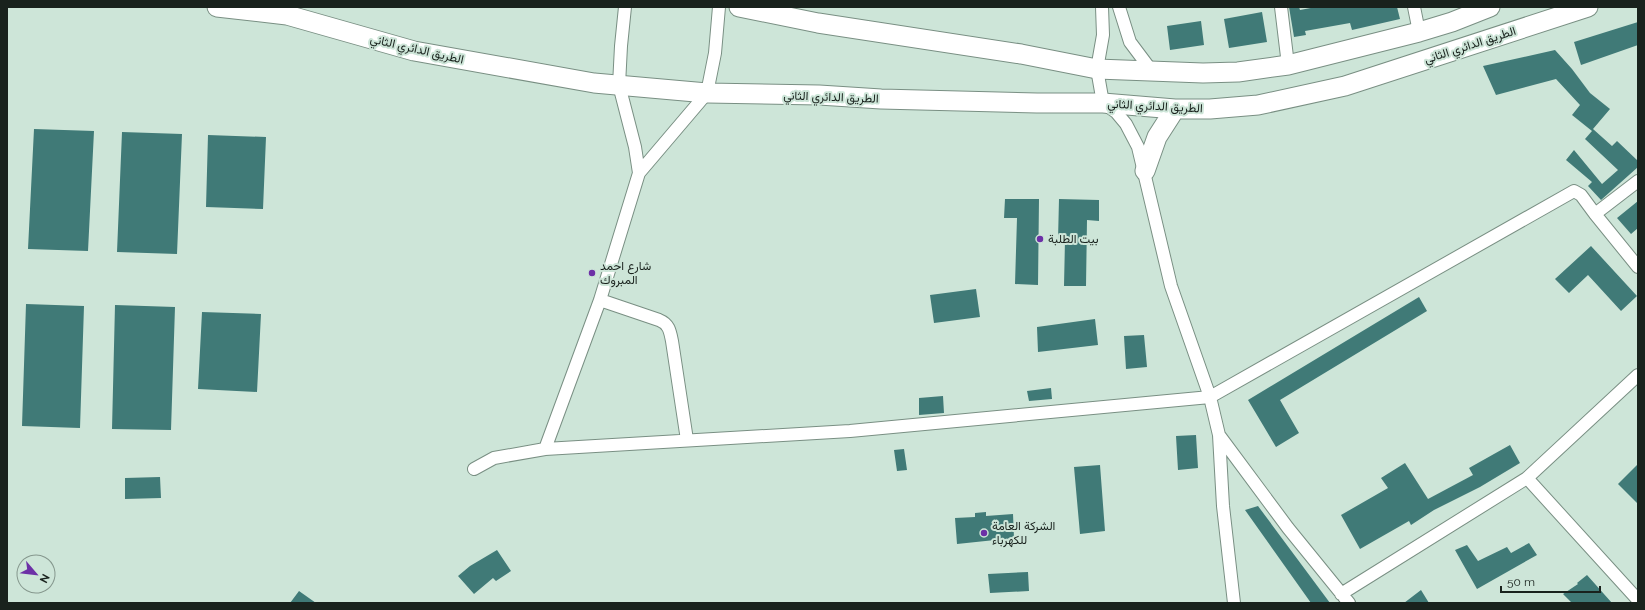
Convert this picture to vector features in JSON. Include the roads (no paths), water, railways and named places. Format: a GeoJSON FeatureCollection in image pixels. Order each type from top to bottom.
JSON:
{"type":"FeatureCollection","features":[{"type":"Feature","properties":{"kind":"main road","name":"الطريق الدائري الثاني"},"geometry":{"type":"LineString","coordinates":[[217,7],[287,15],[414,51],[618,86],[707,94],[819,95],[881,99],[1103,103],[1175,109],[1210,109],[1258,105],[1345,86],[1588,7]]}},
{"type":"Feature","properties":{"kind":"main road"},"geometry":{"type":"LineString","coordinates":[[739,7],[818,23],[1013,53],[1097,69],[1203,73],[1238,72],[1288,65],[1419,32],[1452,22],[1490,7]]}},
{"type":"Feature","properties":{"kind":"main road"},"geometry":{"type":"LineString","coordinates":[[1145,171],[1159,133],[1175,109]]}},
{"type":"Feature","properties":{"kind":"street"},"geometry":{"type":"LineString","coordinates":[[625,7],[618,86],[635,147],[639,173]]}},
{"type":"Feature","properties":{"kind":"street"},"geometry":{"type":"LineString","coordinates":[[545,449],[600,300],[639,173],[707,94],[715,53],[719,7]]}},
{"type":"Feature","properties":{"kind":"street"},"geometry":{"type":"LineString","coordinates":[[1102,7],[1103,35],[1097,69],[1103,103],[1116,112],[1126,124],[1138,147],[1145,171],[1171,286],[1210,396],[1219,434],[1223,506],[1234,603]]}},
{"type":"Feature","properties":{"kind":"street"},"geometry":{"type":"LineString","coordinates":[[1119,7],[1130,42],[1151,70]]}},
{"type":"Feature","properties":{"kind":"street"},"geometry":{"type":"LineString","coordinates":[[1281,7],[1288,65]]}},
{"type":"Feature","properties":{"kind":"street"},"geometry":{"type":"LineString","coordinates":[[1414,7],[1419,32]]}},
{"type":"Feature","properties":{"kind":"street"},"geometry":{"type":"LineString","coordinates":[[1595,214],[1638,181]]}},
{"type":"Feature","properties":{"kind":"street"},"geometry":{"type":"LineString","coordinates":[[474,469],[494,458],[545,449],[850,431],[1210,396],[1441,267],[1571,192],[1576,191],[1581,195],[1638,266]]}},
{"type":"Feature","properties":{"kind":"street"},"geometry":{"type":"LineString","coordinates":[[600,300],[666,322],[672,341],[687,440]]}},
{"type":"Feature","properties":{"kind":"street"},"geometry":{"type":"LineString","coordinates":[[1219,434],[1288,528],[1345,599],[1527,478],[1638,375]]}},
{"type":"Feature","properties":{"kind":"street"},"geometry":{"type":"LineString","coordinates":[[1527,478],[1638,600]]}},
{"type":"Feature","properties":{"kind":"place","name":"بيت الطلبة"},"geometry":{"type":"Point","coordinates":[1040,239]}},
{"type":"Feature","properties":{"kind":"place","name":"شارع احمد المبروك"},"geometry":{"type":"Point","coordinates":[592,273]}},
{"type":"Feature","properties":{"kind":"place","name":"الشركة العامة للكهرباء"},"geometry":{"type":"Point","coordinates":[984,533]}}]}
